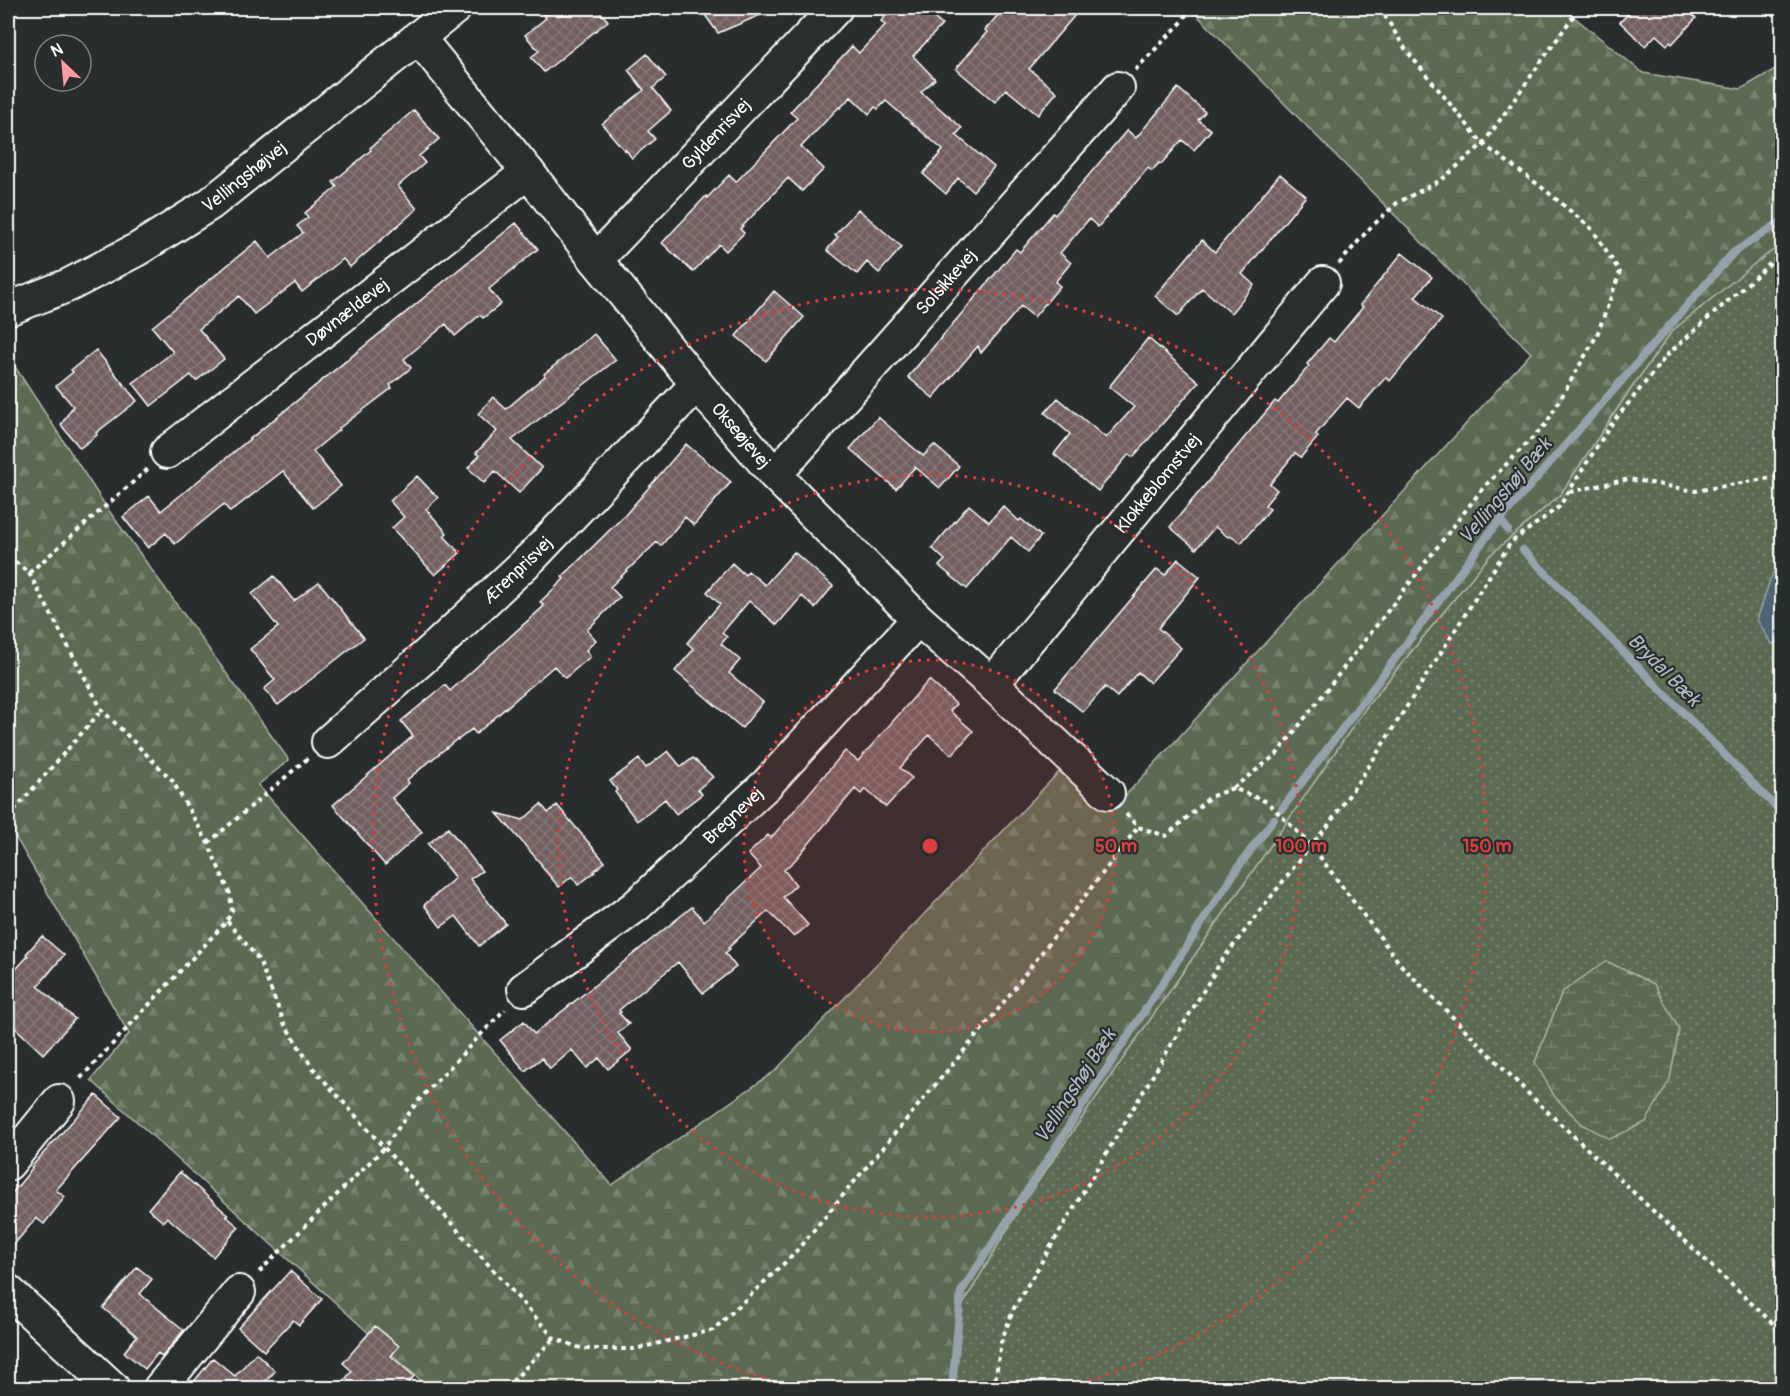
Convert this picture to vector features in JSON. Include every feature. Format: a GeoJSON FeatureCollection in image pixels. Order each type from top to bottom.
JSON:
{"type":"FeatureCollection","features":[{"type":"Feature","properties":{"kind":"street","name":"Vellingshøjvej"},"geometry":{"type":"LineString","coordinates":[[8,309],[79,280],[138,249],[210,204],[455,8]]}},
{"type":"Feature","properties":{"kind":"street","name":"Gyldenrisvej"},"geometry":{"type":"LineString","coordinates":[[596,260],[836,8]]}},
{"type":"Feature","properties":{"kind":"street","name":"Okseøjevej"},"geometry":{"type":"LineString","coordinates":[[418,37],[697,384],[775,475],[918,619],[992,684],[1108,793]]}},
{"type":"Feature","properties":{"kind":"street","name":"Solsikkevej"},"geometry":{"type":"LineString","coordinates":[[775,475],[1118,88]]}},
{"type":"Feature","properties":{"kind":"street","name":"Døvnældevej"},"geometry":{"type":"LineString","coordinates":[[167,452],[528,172]]}},
{"type":"Feature","properties":{"kind":"street","name":"Klokkeblomstvej"},"geometry":{"type":"LineString","coordinates":[[992,684],[1323,283]]}},
{"type":"Feature","properties":{"kind":"street","name":"Ærenprisvej"},"geometry":{"type":"LineString","coordinates":[[328,742],[439,644],[533,556],[697,384]]}},
{"type":"Feature","properties":{"kind":"street","name":"Bregnevej"},"geometry":{"type":"LineString","coordinates":[[524,989],[636,906],[767,784],[918,619]]}},
{"type":"Feature","properties":{"kind":"street"},"geometry":{"type":"LineString","coordinates":[[8,1164],[59,1101]]}},
{"type":"Feature","properties":{"kind":"street"},"geometry":{"type":"LineString","coordinates":[[8,1292],[113,1389]]}},
{"type":"Feature","properties":{"kind":"street"},"geometry":{"type":"LineString","coordinates":[[159,1389],[239,1292]]}},
{"type":"Feature","properties":{"kind":"path"},"geometry":{"type":"LineString","coordinates":[[1118,88],[1183,21],[1189,8]]}},
{"type":"Feature","properties":{"kind":"path"},"geometry":{"type":"LineString","coordinates":[[227,921],[259,960],[285,1025],[312,1066],[554,1338],[584,1349],[635,1348],[713,1329],[800,1247],[993,1016],[1138,827],[1166,836],[1210,797],[1233,788],[1277,754],[1483,488],[1546,424],[1597,335],[1620,272],[1593,230],[1544,189],[1483,144],[1406,50],[1380,8]]}},
{"type":"Feature","properties":{"kind":"path"},"geometry":{"type":"LineString","coordinates":[[1323,283],[1368,230],[1397,203],[1441,180],[1483,144],[1579,8]]}},
{"type":"Feature","properties":{"kind":"path"},"geometry":{"type":"LineString","coordinates":[[994,1389],[1001,1342],[1014,1308],[1220,963],[1327,827],[1369,766],[1511,542],[1559,507],[1610,426],[1668,354],[1782,253]]}},
{"type":"Feature","properties":{"kind":"path"},"geometry":{"type":"LineString","coordinates":[[29,573],[167,452]]}},
{"type":"Feature","properties":{"kind":"path"},"geometry":{"type":"LineString","coordinates":[[1569,492],[1629,479],[1695,491],[1782,476]]}},
{"type":"Feature","properties":{"kind":"path"},"geometry":{"type":"LineString","coordinates":[[8,556],[29,573],[102,710],[172,780],[208,843],[230,894],[232,910],[227,921],[59,1101]]}},
{"type":"Feature","properties":{"kind":"path"},"geometry":{"type":"LineString","coordinates":[[8,816],[102,710]]}},
{"type":"Feature","properties":{"kind":"path"},"geometry":{"type":"LineString","coordinates":[[208,843],[328,742]]}},
{"type":"Feature","properties":{"kind":"path"},"geometry":{"type":"LineString","coordinates":[[1233,788],[1267,802],[1311,845],[1401,965],[1531,1096],[1782,1332]]}},
{"type":"Feature","properties":{"kind":"path"},"geometry":{"type":"LineString","coordinates":[[239,1292],[384,1148],[417,1102],[524,989]]}},
{"type":"Feature","properties":{"kind":"path"},"geometry":{"type":"LineString","coordinates":[[506,1389],[554,1338]]}},
{"type":"Feature","properties":{"kind":"green space"},"geometry":{"type":"Polygon","coordinates":[[[1190,8],[1563,8],[1643,73],[1741,89],[1782,65],[1782,244],[1672,331],[1560,495],[1490,555],[1367,706],[1021,1206],[962,1306],[952,1388],[429,1388],[91,1080],[129,1034],[8,824],[8,356],[107,508],[289,760],[258,785],[612,1185],[775,1071],[1059,772],[1113,809],[1531,353],[1190,8]]]}},
{"type":"Feature","properties":{"kind":"green space"},"geometry":{"type":"Polygon","coordinates":[[[1782,244],[1782,1388],[952,1388],[962,1306],[1021,1206],[1367,706],[1490,555],[1560,495],[1672,331],[1782,244]]]}},
{"type":"Feature","properties":{"kind":"green space"},"geometry":{"type":"Polygon","coordinates":[[[1606,961],[1654,984],[1679,1029],[1670,1079],[1646,1122],[1610,1139],[1582,1124],[1555,1097],[1535,1062],[1562,992],[1606,961]]]}},
{"type":"Feature","properties":{"kind":"water"},"geometry":{"type":"Polygon","coordinates":[[[1782,555],[1782,640],[1772,644],[1757,620],[1770,580],[1782,555]]]}},
{"type":"Feature","properties":{"kind":"building"},"geometry":{"type":"Polygon","coordinates":[[[538,8],[597,8],[608,21],[544,72],[531,57],[539,51],[525,35],[546,18],[538,8]]]}},
{"type":"Feature","properties":{"kind":"building"},"geometry":{"type":"Polygon","coordinates":[[[700,8],[777,8],[718,33],[700,8]]]}},
{"type":"Feature","properties":{"kind":"building"},"geometry":{"type":"Polygon","coordinates":[[[893,8],[943,8],[933,17],[942,25],[913,56],[935,79],[921,92],[962,128],[956,135],[994,167],[973,191],[958,178],[946,194],[923,174],[943,150],[886,101],[878,109],[875,107],[869,114],[851,97],[801,147],[824,169],[802,191],[788,178],[740,229],[744,233],[726,251],[719,244],[693,272],[662,243],[729,175],[736,182],[797,118],[790,112],[852,46],[859,53],[885,25],[881,21],[893,8]]]}},
{"type":"Feature","properties":{"kind":"building"},"geometry":{"type":"Polygon","coordinates":[[[1004,8],[1081,8],[1029,69],[1057,92],[1038,115],[1006,89],[995,102],[956,69],[1004,8]]]}},
{"type":"Feature","properties":{"kind":"building"},"geometry":{"type":"Polygon","coordinates":[[[1634,8],[1685,8],[1696,18],[1672,44],[1670,42],[1667,45],[1656,35],[1645,46],[1620,22],[1634,8]]]}},
{"type":"Feature","properties":{"kind":"building"},"geometry":{"type":"Polygon","coordinates":[[[647,54],[666,77],[653,88],[671,111],[648,131],[655,139],[632,158],[602,124],[644,90],[628,70],[647,54]]]}},
{"type":"Feature","properties":{"kind":"building"},"geometry":{"type":"Polygon","coordinates":[[[1178,88],[1205,112],[1198,120],[1211,130],[1194,150],[1182,140],[1161,164],[1159,163],[1152,171],[1148,168],[1098,227],[1089,219],[1060,253],[1071,263],[1055,282],[1060,286],[1034,317],[1021,306],[981,353],[978,346],[933,398],[908,377],[1016,249],[1020,252],[1053,213],[1055,215],[1127,130],[1136,138],[1178,88]]]}},
{"type":"Feature","properties":{"kind":"building"},"geometry":{"type":"Polygon","coordinates":[[[414,110],[439,139],[419,156],[425,163],[398,186],[417,209],[350,267],[343,259],[302,292],[295,283],[254,314],[239,296],[199,329],[224,359],[196,381],[191,375],[151,406],[133,383],[173,352],[152,327],[257,241],[270,258],[303,233],[297,226],[308,217],[305,213],[337,187],[333,182],[414,110]]]}},
{"type":"Feature","properties":{"kind":"building"},"geometry":{"type":"Polygon","coordinates":[[[1280,174],[1306,196],[1242,274],[1254,285],[1231,313],[1202,288],[1178,316],[1155,296],[1202,240],[1215,252],[1280,174]]]}},
{"type":"Feature","properties":{"kind":"building"},"geometry":{"type":"Polygon","coordinates":[[[858,209],[902,247],[879,273],[867,262],[857,274],[827,250],[838,237],[835,235],[858,209]]]}},
{"type":"Feature","properties":{"kind":"building"},"geometry":{"type":"Polygon","coordinates":[[[516,223],[538,249],[489,289],[501,304],[483,318],[480,315],[455,336],[446,324],[404,359],[411,368],[390,385],[392,388],[313,451],[341,486],[313,508],[283,471],[230,512],[224,504],[175,544],[166,533],[148,548],[123,517],[149,496],[161,511],[516,223]]]}},
{"type":"Feature","properties":{"kind":"building"},"geometry":{"type":"Polygon","coordinates":[[[1402,253],[1432,277],[1415,297],[1442,319],[1390,381],[1386,377],[1359,408],[1347,398],[1315,435],[1318,437],[1301,457],[1295,453],[1270,484],[1277,490],[1265,505],[1270,509],[1241,543],[1215,527],[1196,549],[1170,527],[1275,401],[1278,403],[1329,338],[1334,342],[1363,307],[1360,305],[1402,253]]]}},
{"type":"Feature","properties":{"kind":"building"},"geometry":{"type":"Polygon","coordinates":[[[774,291],[804,317],[766,361],[736,336],[774,291]]]}},
{"type":"Feature","properties":{"kind":"building"},"geometry":{"type":"Polygon","coordinates":[[[594,334],[616,360],[512,440],[542,468],[519,493],[495,471],[484,483],[468,468],[479,456],[476,453],[497,431],[478,414],[493,397],[506,409],[545,376],[544,374],[594,334]]]}},
{"type":"Feature","properties":{"kind":"building"},"geometry":{"type":"Polygon","coordinates":[[[1148,338],[1199,382],[1133,457],[1129,454],[1098,491],[1054,454],[1070,434],[1045,413],[1058,398],[1106,438],[1134,407],[1109,387],[1148,338]]]}},
{"type":"Feature","properties":{"kind":"building"},"geometry":{"type":"Polygon","coordinates":[[[96,350],[137,401],[80,448],[61,425],[73,406],[56,386],[73,372],[71,370],[96,350]]]}},
{"type":"Feature","properties":{"kind":"building"},"geometry":{"type":"Polygon","coordinates":[[[878,417],[923,456],[934,445],[959,466],[940,488],[915,467],[896,489],[850,449],[878,417]]]}},
{"type":"Feature","properties":{"kind":"building"},"geometry":{"type":"Polygon","coordinates":[[[686,444],[731,482],[694,525],[685,517],[661,546],[657,542],[610,587],[620,597],[587,630],[596,640],[586,650],[590,657],[565,678],[554,666],[476,734],[472,729],[457,739],[407,780],[409,783],[392,798],[422,832],[385,865],[333,805],[413,736],[401,721],[445,685],[450,691],[544,606],[540,602],[626,514],[686,444]]]}},
{"type":"Feature","properties":{"kind":"building"},"geometry":{"type":"Polygon","coordinates":[[[417,476],[438,498],[426,509],[447,533],[444,536],[460,553],[435,575],[392,528],[404,517],[390,501],[417,476]]]}},
{"type":"Feature","properties":{"kind":"building"},"geometry":{"type":"Polygon","coordinates":[[[969,505],[989,522],[1003,506],[1019,521],[1021,519],[1041,536],[1028,552],[1011,537],[967,589],[939,566],[945,560],[932,548],[969,505]]]}},
{"type":"Feature","properties":{"kind":"building"},"geometry":{"type":"Polygon","coordinates":[[[794,552],[833,586],[815,608],[802,596],[777,625],[749,601],[722,633],[727,637],[721,644],[740,660],[729,673],[763,702],[742,728],[675,671],[694,649],[687,643],[720,604],[707,592],[732,563],[745,575],[748,571],[765,585],[794,552]]]}},
{"type":"Feature","properties":{"kind":"building"},"geometry":{"type":"Polygon","coordinates":[[[1178,559],[1200,577],[1158,628],[1181,648],[1150,683],[1138,672],[1117,697],[1105,687],[1083,712],[1055,689],[1157,569],[1165,575],[1178,559]]]}},
{"type":"Feature","properties":{"kind":"building"},"geometry":{"type":"Polygon","coordinates":[[[274,576],[294,601],[319,582],[364,638],[278,705],[264,689],[275,680],[250,649],[278,627],[252,594],[274,576]]]}},
{"type":"Feature","properties":{"kind":"building"},"geometry":{"type":"Polygon","coordinates":[[[929,680],[956,704],[950,711],[973,731],[952,755],[929,735],[900,768],[912,778],[886,807],[865,789],[861,794],[855,789],[784,870],[796,885],[783,897],[808,925],[794,937],[768,911],[725,953],[736,967],[703,993],[678,962],[619,1010],[629,1024],[618,1033],[632,1050],[608,1069],[599,1058],[587,1068],[572,1050],[550,1069],[542,1058],[525,1071],[500,1040],[524,1021],[534,1034],[692,907],[704,921],[761,868],[748,854],[768,835],[771,838],[845,751],[858,761],[929,680]]]}},
{"type":"Feature","properties":{"kind":"building"},"geometry":{"type":"Polygon","coordinates":[[[668,751],[681,767],[693,758],[713,777],[698,789],[702,794],[676,814],[665,799],[637,821],[615,792],[617,790],[610,781],[639,759],[646,768],[668,751]]]}},
{"type":"Feature","properties":{"kind":"building"},"geometry":{"type":"Polygon","coordinates":[[[541,804],[548,813],[557,805],[605,862],[578,885],[572,876],[559,887],[497,813],[523,820],[541,804]]]}},
{"type":"Feature","properties":{"kind":"building"},"geometry":{"type":"Polygon","coordinates":[[[448,828],[482,871],[470,879],[506,924],[479,946],[456,916],[441,927],[424,905],[455,878],[428,844],[448,828]]]}},
{"type":"Feature","properties":{"kind":"building"},"geometry":{"type":"Polygon","coordinates":[[[42,936],[64,955],[38,986],[75,1019],[43,1054],[8,1021],[8,978],[42,936]]]}},
{"type":"Feature","properties":{"kind":"building"},"geometry":{"type":"Polygon","coordinates":[[[96,1095],[121,1117],[56,1190],[65,1197],[44,1224],[36,1218],[8,1252],[8,1198],[32,1169],[31,1167],[96,1095]]]}},
{"type":"Feature","properties":{"kind":"building"},"geometry":{"type":"Polygon","coordinates":[[[180,1172],[239,1227],[213,1257],[167,1217],[163,1222],[148,1209],[180,1172]]]}},
{"type":"Feature","properties":{"kind":"building"},"geometry":{"type":"Polygon","coordinates":[[[137,1267],[152,1279],[140,1294],[184,1330],[162,1357],[158,1353],[145,1369],[124,1352],[137,1336],[103,1308],[137,1267]]]}},
{"type":"Feature","properties":{"kind":"building"},"geometry":{"type":"Polygon","coordinates":[[[290,1271],[322,1299],[299,1325],[293,1320],[264,1351],[238,1328],[290,1271]]]}},
{"type":"Feature","properties":{"kind":"building"},"geometry":{"type":"Polygon","coordinates":[[[375,1326],[399,1346],[391,1356],[414,1376],[404,1389],[337,1389],[352,1371],[343,1363],[375,1326]]]}},
{"type":"Feature","properties":{"kind":"building"},"geometry":{"type":"Polygon","coordinates":[[[256,1353],[275,1371],[259,1389],[188,1389],[213,1358],[235,1376],[256,1353]]]}},
{"type":"Feature","properties":{"kind":"waterway","name":"Vellingshøj Bæk"},"geometry":{"type":"LineString","coordinates":[[1282,809],[1494,527],[1733,253],[1782,221]]}},
{"type":"Feature","properties":{"kind":"waterway","name":"Brydal Bæk"},"geometry":{"type":"LineString","coordinates":[[1500,519],[1508,530]]}},
{"type":"Feature","properties":{"kind":"waterway","name":"Brydal Bæk"},"geometry":{"type":"LineString","coordinates":[[1523,550],[1782,813]]}},
{"type":"Feature","properties":{"kind":"waterway","name":"Vellingshøj Bæk"},"geometry":{"type":"LineString","coordinates":[[952,1388],[961,1292],[1239,866],[1274,819]]}}]}
